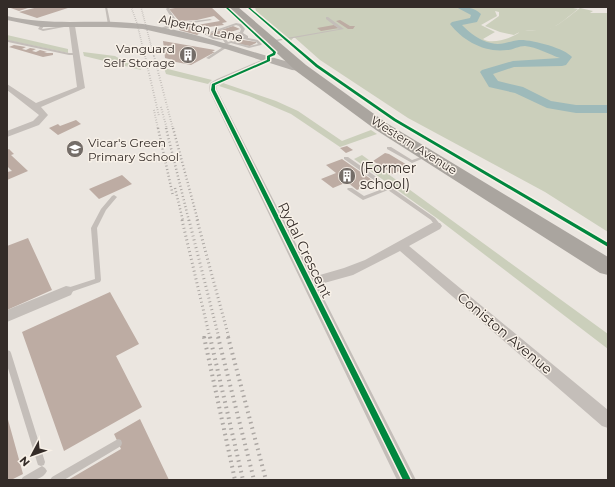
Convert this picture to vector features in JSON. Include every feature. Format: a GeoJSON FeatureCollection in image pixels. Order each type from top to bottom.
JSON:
{"type":"FeatureCollection","features":[{"type":"Feature","properties":{"kind":"highway","name":"Western Avenue"},"geometry":{"type":"LineString","coordinates":[[237,8],[275,50],[382,127],[608,267]]}},
{"type":"Feature","properties":{"kind":"highway","name":"Western Avenue"},"geometry":{"type":"LineString","coordinates":[[275,50],[304,63],[390,123],[608,253]]}},
{"type":"Feature","properties":{"kind":"main road","name":"Alperton Lane"},"geometry":{"type":"LineString","coordinates":[[7,18],[42,26],[62,27],[110,24],[275,50]]}},
{"type":"Feature","properties":{"kind":"main road"},"geometry":{"type":"LineString","coordinates":[[7,23],[16,21]]}},
{"type":"Feature","properties":{"kind":"street"},"geometry":{"type":"LineString","coordinates":[[36,106],[81,88],[72,26]]}},
{"type":"Feature","properties":{"kind":"street","name":"Rydal Crescent"},"geometry":{"type":"LineString","coordinates":[[275,50],[213,85],[213,90],[407,480]]}},
{"type":"Feature","properties":{"kind":"street"},"geometry":{"type":"LineString","coordinates":[[7,86],[36,106],[44,115],[36,123],[7,134]]}},
{"type":"Feature","properties":{"kind":"street"},"geometry":{"type":"LineString","coordinates":[[308,283],[348,272],[401,246],[436,226]]}},
{"type":"Feature","properties":{"kind":"street","name":"Coniston Avenue"},"geometry":{"type":"LineString","coordinates":[[401,246],[608,420]]}},
{"type":"Feature","properties":{"kind":"street"},"geometry":{"type":"LineString","coordinates":[[7,316],[66,291]]}},
{"type":"Feature","properties":{"kind":"lane"},"geometry":{"type":"LineString","coordinates":[[106,7],[110,24]]}},
{"type":"Feature","properties":{"kind":"lane"},"geometry":{"type":"LineString","coordinates":[[170,7],[167,9],[177,24]]}},
{"type":"Feature","properties":{"kind":"lane"},"geometry":{"type":"LineString","coordinates":[[275,50],[342,29],[327,18]]}},
{"type":"Feature","properties":{"kind":"lane"},"geometry":{"type":"LineString","coordinates":[[158,31],[177,24],[210,20]]}},
{"type":"Feature","properties":{"kind":"lane"},"geometry":{"type":"LineString","coordinates":[[208,58],[226,43],[244,38],[256,41],[260,44],[249,47],[226,43],[204,36],[236,24],[240,25],[243,29],[241,33]]}},
{"type":"Feature","properties":{"kind":"lane"},"geometry":{"type":"LineString","coordinates":[[226,43],[224,37],[241,33],[247,37],[244,38]]}},
{"type":"Feature","properties":{"kind":"lane"},"geometry":{"type":"LineString","coordinates":[[10,43],[75,54]]}},
{"type":"Feature","properties":{"kind":"lane"},"geometry":{"type":"LineString","coordinates":[[389,148],[412,162],[429,155]]}},
{"type":"Feature","properties":{"kind":"lane"},"geometry":{"type":"LineString","coordinates":[[346,158],[433,219],[436,226]]}},
{"type":"Feature","properties":{"kind":"lane"},"geometry":{"type":"LineString","coordinates":[[350,189],[363,198],[389,188]]}},
{"type":"Feature","properties":{"kind":"lane"},"geometry":{"type":"LineString","coordinates":[[66,291],[98,280],[94,228],[104,209],[114,197]]}},
{"type":"Feature","properties":{"kind":"lane"},"geometry":{"type":"LineString","coordinates":[[7,353],[42,466],[26,480]]}},
{"type":"Feature","properties":{"kind":"lane"},"geometry":{"type":"LineString","coordinates":[[55,480],[118,443]]}},
{"type":"Feature","properties":{"kind":"green space"},"geometry":{"type":"Polygon","coordinates":[[[255,7],[568,7],[578,9],[562,22],[580,8],[593,11],[590,13],[608,13],[608,107],[566,105],[542,98],[549,107],[574,111],[594,109],[608,110],[608,232],[545,192],[408,118],[320,60],[294,37],[290,42],[256,11],[255,7]],[[495,11],[497,16],[481,25],[495,32],[483,39],[487,41],[497,41],[513,36],[519,32],[514,35],[500,32],[485,26],[499,16],[499,12],[495,11]]]}},
{"type":"Feature","properties":{"kind":"green space"},"geometry":{"type":"Polygon","coordinates":[[[7,35],[68,49],[68,53],[7,40],[7,35]]]}},
{"type":"Feature","properties":{"kind":"green space"},"geometry":{"type":"Polygon","coordinates":[[[83,52],[115,56],[127,63],[139,65],[141,70],[84,56],[83,52]]]}},
{"type":"Feature","properties":{"kind":"green space"},"geometry":{"type":"Polygon","coordinates":[[[164,68],[212,80],[208,84],[166,74],[164,68]]]}},
{"type":"Feature","properties":{"kind":"green space"},"geometry":{"type":"Polygon","coordinates":[[[223,83],[276,101],[298,111],[342,141],[371,130],[377,134],[340,147],[291,114],[249,96],[219,86],[223,83]]]}},
{"type":"Feature","properties":{"kind":"green space"},"geometry":{"type":"Polygon","coordinates":[[[362,155],[608,334],[608,349],[438,219],[354,159],[362,155]]]}},
{"type":"Feature","properties":{"kind":"building"},"geometry":{"type":"Polygon","coordinates":[[[8,7],[31,7],[19,11],[8,7]]]}},
{"type":"Feature","properties":{"kind":"building"},"geometry":{"type":"Polygon","coordinates":[[[38,7],[71,7],[37,18],[19,12],[38,7]]]}},
{"type":"Feature","properties":{"kind":"building"},"geometry":{"type":"Polygon","coordinates":[[[181,7],[211,7],[227,22],[222,23],[224,25],[193,29],[202,32],[197,35],[179,30],[180,28],[220,21],[214,16],[197,20],[179,21],[169,9],[181,7]]]}},
{"type":"Feature","properties":{"kind":"building"},"geometry":{"type":"Polygon","coordinates":[[[340,20],[350,26],[355,26],[353,29],[348,29],[336,21],[340,20]]]}},
{"type":"Feature","properties":{"kind":"building"},"geometry":{"type":"Polygon","coordinates":[[[334,25],[339,28],[321,31],[317,28],[334,25]]]}},
{"type":"Feature","properties":{"kind":"building"},"geometry":{"type":"Polygon","coordinates":[[[233,26],[240,29],[215,37],[209,34],[233,26]]]}},
{"type":"Feature","properties":{"kind":"building"},"geometry":{"type":"Polygon","coordinates":[[[243,40],[256,43],[250,46],[237,44],[243,40]]]}},
{"type":"Feature","properties":{"kind":"building","name":"Vanguard Self Storage"},"geometry":{"type":"Polygon","coordinates":[[[163,41],[215,50],[212,52],[215,52],[191,65],[171,61],[173,60],[165,58],[163,41]]]}},
{"type":"Feature","properties":{"kind":"building"},"geometry":{"type":"Polygon","coordinates":[[[14,45],[26,47],[22,49],[26,50],[30,48],[36,49],[32,51],[36,52],[40,50],[47,52],[44,53],[53,53],[53,55],[43,57],[9,47],[14,45]]]}},
{"type":"Feature","properties":{"kind":"building"},"geometry":{"type":"Polygon","coordinates":[[[76,120],[81,124],[58,135],[49,128],[58,124],[60,126],[76,120]]]}},
{"type":"Feature","properties":{"kind":"building"},"geometry":{"type":"Polygon","coordinates":[[[347,146],[353,150],[346,153],[340,148],[347,146]]]}},
{"type":"Feature","properties":{"kind":"building"},"geometry":{"type":"Polygon","coordinates":[[[9,149],[14,154],[11,155],[28,171],[7,180],[7,172],[12,171],[7,166],[7,150],[9,149]]]}},
{"type":"Feature","properties":{"kind":"building"},"geometry":{"type":"Polygon","coordinates":[[[385,153],[409,166],[393,174],[373,161],[385,153]]]}},
{"type":"Feature","properties":{"kind":"building","name":"(Former school)"},"geometry":{"type":"Polygon","coordinates":[[[342,159],[375,182],[357,190],[347,182],[333,188],[321,179],[336,173],[326,165],[342,159]]]}},
{"type":"Feature","properties":{"kind":"building"},"geometry":{"type":"Polygon","coordinates":[[[122,175],[132,184],[99,199],[89,189],[122,175]]]}},
{"type":"Feature","properties":{"kind":"building"},"geometry":{"type":"Polygon","coordinates":[[[28,238],[52,290],[7,310],[7,246],[28,238]]]}},
{"type":"Feature","properties":{"kind":"building"},"geometry":{"type":"Polygon","coordinates":[[[110,292],[139,344],[116,356],[142,407],[64,451],[22,332],[110,292]]]}},
{"type":"Feature","properties":{"kind":"building"},"geometry":{"type":"Polygon","coordinates":[[[7,416],[23,474],[11,480],[7,480],[7,416]]]}},
{"type":"Feature","properties":{"kind":"building"},"geometry":{"type":"Polygon","coordinates":[[[140,419],[169,480],[68,480],[121,449],[114,434],[140,419]]]}},
{"type":"Feature","properties":{"kind":"waterway"},"geometry":{"type":"LineString","coordinates":[[461,7],[476,14],[474,20],[455,24],[472,39],[478,42],[492,47],[508,47],[519,43],[531,44],[543,47],[566,57],[562,63],[513,64],[486,72],[493,84],[519,90],[547,104],[576,109],[608,109]]}},
{"type":"Feature","properties":{"kind":"railway"},"geometry":{"type":"LineString","coordinates":[[131,7],[137,23],[145,57]]}},
{"type":"Feature","properties":{"kind":"railway"},"geometry":{"type":"LineString","coordinates":[[141,7],[154,57]]}},
{"type":"Feature","properties":{"kind":"railway"},"geometry":{"type":"LineString","coordinates":[[145,56],[159,116]]}},
{"type":"Feature","properties":{"kind":"railway"},"geometry":{"type":"LineString","coordinates":[[154,56],[173,129]]}},
{"type":"Feature","properties":{"kind":"railway"},"geometry":{"type":"LineString","coordinates":[[161,107],[167,129]]}},
{"type":"Feature","properties":{"kind":"railway"},"geometry":{"type":"LineString","coordinates":[[154,110],[158,129]]}},
{"type":"Feature","properties":{"kind":"railway"},"geometry":{"type":"LineString","coordinates":[[158,128],[173,196]]}},
{"type":"Feature","properties":{"kind":"railway"},"geometry":{"type":"LineString","coordinates":[[166,128],[189,221]]}},
{"type":"Feature","properties":{"kind":"railway"},"geometry":{"type":"LineString","coordinates":[[173,128],[198,221]]}},
{"type":"Feature","properties":{"kind":"railway"},"geometry":{"type":"LineString","coordinates":[[175,188],[183,221]]}},
{"type":"Feature","properties":{"kind":"railway"},"geometry":{"type":"LineString","coordinates":[[182,220],[210,338]]}},
{"type":"Feature","properties":{"kind":"railway"},"geometry":{"type":"LineString","coordinates":[[189,220],[219,338]]}},
{"type":"Feature","properties":{"kind":"railway"},"geometry":{"type":"LineString","coordinates":[[197,220],[229,338]]}},
{"type":"Feature","properties":{"kind":"railway"},"geometry":{"type":"LineString","coordinates":[[204,337],[235,480]]}},
{"type":"Feature","properties":{"kind":"railway"},"geometry":{"type":"LineString","coordinates":[[210,337],[243,480]]}},
{"type":"Feature","properties":{"kind":"railway"},"geometry":{"type":"LineString","coordinates":[[218,337],[254,480]]}},
{"type":"Feature","properties":{"kind":"railway"},"geometry":{"type":"LineString","coordinates":[[228,337],[266,480]]}},
{"type":"Feature","properties":{"kind":"cycle path"},"geometry":{"type":"LineString","coordinates":[[226,7],[275,52],[268,57],[269,60],[213,85],[213,90],[407,480]]}},
{"type":"Feature","properties":{"kind":"cycle path"},"geometry":{"type":"LineString","coordinates":[[248,7],[317,66],[395,120],[608,245]]}},
{"type":"Feature","properties":{"kind":"place","name":"Vanguard Self Storage"},"geometry":{"type":"Point","coordinates":[188,55]}},
{"type":"Feature","properties":{"kind":"place","name":"Vicar's Green Primary School"},"geometry":{"type":"Point","coordinates":[75,149]}},
{"type":"Feature","properties":{"kind":"place","name":"(Former school)"},"geometry":{"type":"Point","coordinates":[347,176]}}]}
